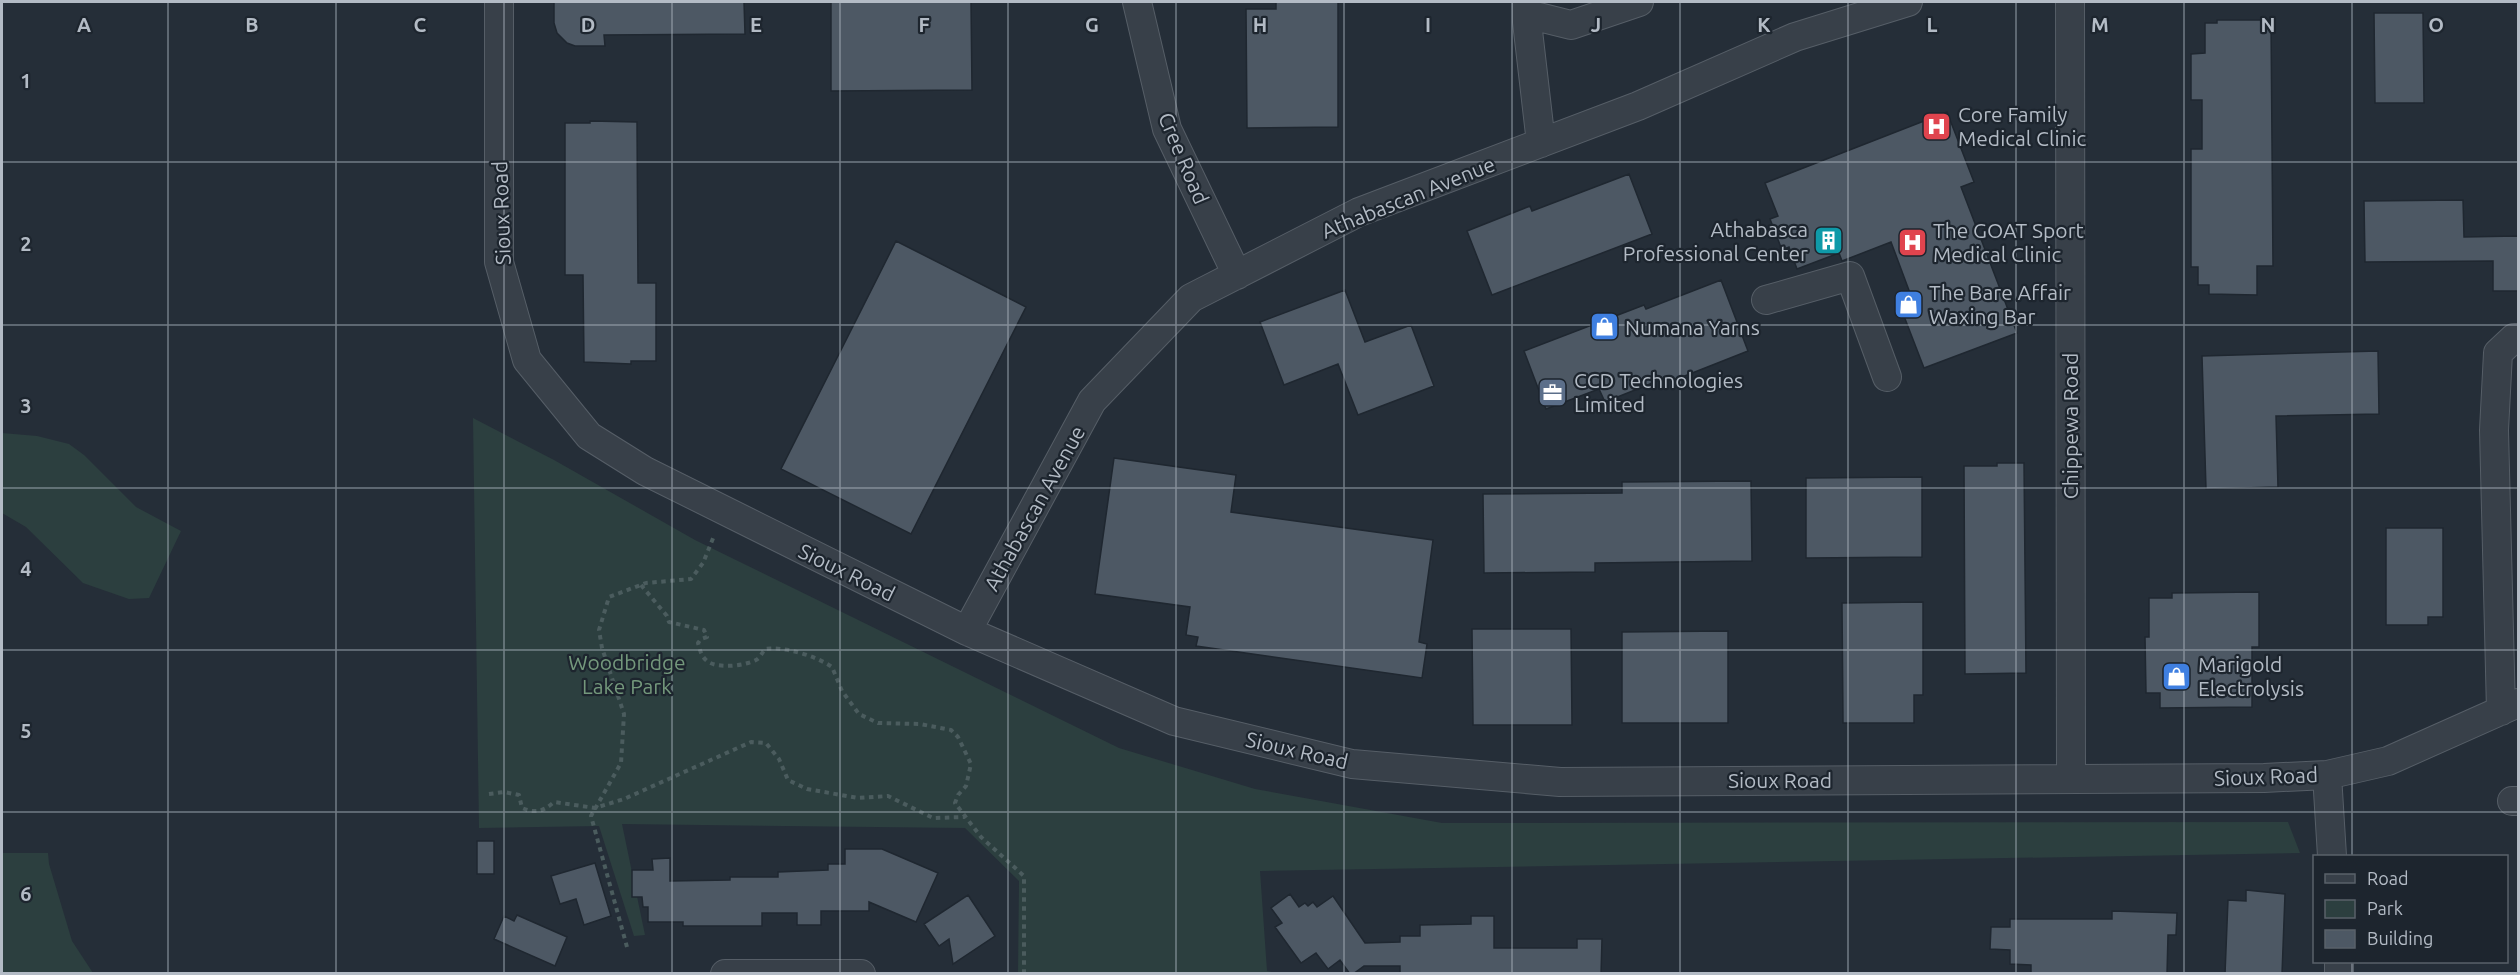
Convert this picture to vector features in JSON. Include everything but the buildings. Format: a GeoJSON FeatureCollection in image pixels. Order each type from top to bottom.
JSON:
{"type":"FeatureCollection","features":[{"type":"Feature","properties":{"kind":"street","name":"Sioux Road"},"geometry":{"type":"LineString","coordinates":[[499,2],[499,262],[527,360],[589,436],[645,471],[967,631],[1174,721],[1352,764],[1560,782],[2264,778],[2327,775],[2388,761],[2510,707]]}},
{"type":"Feature","properties":{"kind":"street","name":"Cree Road"},"geometry":{"type":"LineString","coordinates":[[1137,2],[1167,129],[1237,275]]}},
{"type":"Feature","properties":{"kind":"street"},"geometry":{"type":"LineString","coordinates":[[1541,143],[1527,8],[1571,25],[1639,2]]}},
{"type":"Feature","properties":{"kind":"street","name":"Athabascan Avenue"},"geometry":{"type":"LineString","coordinates":[[967,631],[1092,401],[1191,298],[1359,212],[1638,106],[1795,37],[1908,2]]}},
{"type":"Feature","properties":{"kind":"street","name":"Chippewa Road"},"geometry":{"type":"LineString","coordinates":[[2070,2],[2071,778]]}},
{"type":"Feature","properties":{"kind":"street"},"geometry":{"type":"LineString","coordinates":[[1766,300],[1850,276],[1887,377]]}},
{"type":"Feature","properties":{"kind":"street"},"geometry":{"type":"LineString","coordinates":[[2510,707],[2494,430],[2498,353],[2514,338],[2518,338]]}},
{"type":"Feature","properties":{"kind":"street"},"geometry":{"type":"LineString","coordinates":[[2327,775],[2332,855]]}},
{"type":"Feature","properties":{"kind":"street"},"geometry":{"type":"LineString","coordinates":[[725,974],[861,974]]}},
{"type":"Feature","properties":{"kind":"path"},"geometry":{"type":"LineString","coordinates":[[627,947],[591,816],[621,763],[624,714],[602,648],[599,630],[609,597],[644,584],[691,579],[703,563],[714,536]]}},
{"type":"Feature","properties":{"kind":"path"},"geometry":{"type":"LineString","coordinates":[[644,584],[669,622],[704,630],[707,637],[698,643],[701,654],[709,663],[726,665],[747,663],[758,659],[765,649],[776,648],[799,655],[809,655],[832,667],[846,698],[859,714],[878,723],[920,724],[951,730],[958,738],[971,764],[966,786],[958,795],[956,803],[981,837],[1024,876],[1024,974]]}},
{"type":"Feature","properties":{"kind":"path"},"geometry":{"type":"LineString","coordinates":[[489,794],[504,792],[519,795],[522,808],[532,813],[546,810],[555,802],[595,808],[624,799],[751,742],[766,743],[779,759],[788,780],[807,789],[858,798],[888,796],[933,819],[965,818]]}},
{"type":"Feature","properties":{"kind":"green space","name":"Woodbridge Lake Park"},"geometry":{"type":"Polygon","coordinates":[[[473,418],[554,460],[695,540],[1119,748],[1255,789],[1442,823],[2288,822],[2300,853],[1260,871],[1267,971],[1276,973],[1018,974],[1019,881],[965,828],[622,824],[645,935],[634,936],[599,826],[479,828],[473,418]]]}},
{"type":"Feature","properties":{"kind":"green space"},"geometry":{"type":"Polygon","coordinates":[[[2,433],[37,436],[69,444],[84,455],[136,507],[181,531],[149,598],[129,599],[83,583],[26,527],[2,513],[2,433]]]}},
{"type":"Feature","properties":{"kind":"green space"},"geometry":{"type":"Polygon","coordinates":[[[2,853],[48,853],[49,864],[72,941],[93,973],[2,973],[2,853]]]}},
{"type":"Feature","properties":{"kind":"place","name":"Core Family Medical Clinic"},"geometry":{"type":"Point","coordinates":[1937,126]}},
{"type":"Feature","properties":{"kind":"place","name":"Athabasca Professional Center"},"geometry":{"type":"Point","coordinates":[1829,241]}},
{"type":"Feature","properties":{"kind":"place","name":"The GOAT Sport Medical Clinic"},"geometry":{"type":"Point","coordinates":[1912,242]}},
{"type":"Feature","properties":{"kind":"place","name":"The Bare Affair Waxing Bar"},"geometry":{"type":"Point","coordinates":[1908,304]}},
{"type":"Feature","properties":{"kind":"place","name":"Numana Yarns"},"geometry":{"type":"Point","coordinates":[1604,327]}},
{"type":"Feature","properties":{"kind":"place","name":"CCD Technologies Limited"},"geometry":{"type":"Point","coordinates":[1553,392]}},
{"type":"Feature","properties":{"kind":"place","name":"Marigold Electrolysis"},"geometry":{"type":"Point","coordinates":[2177,676]}}]}
